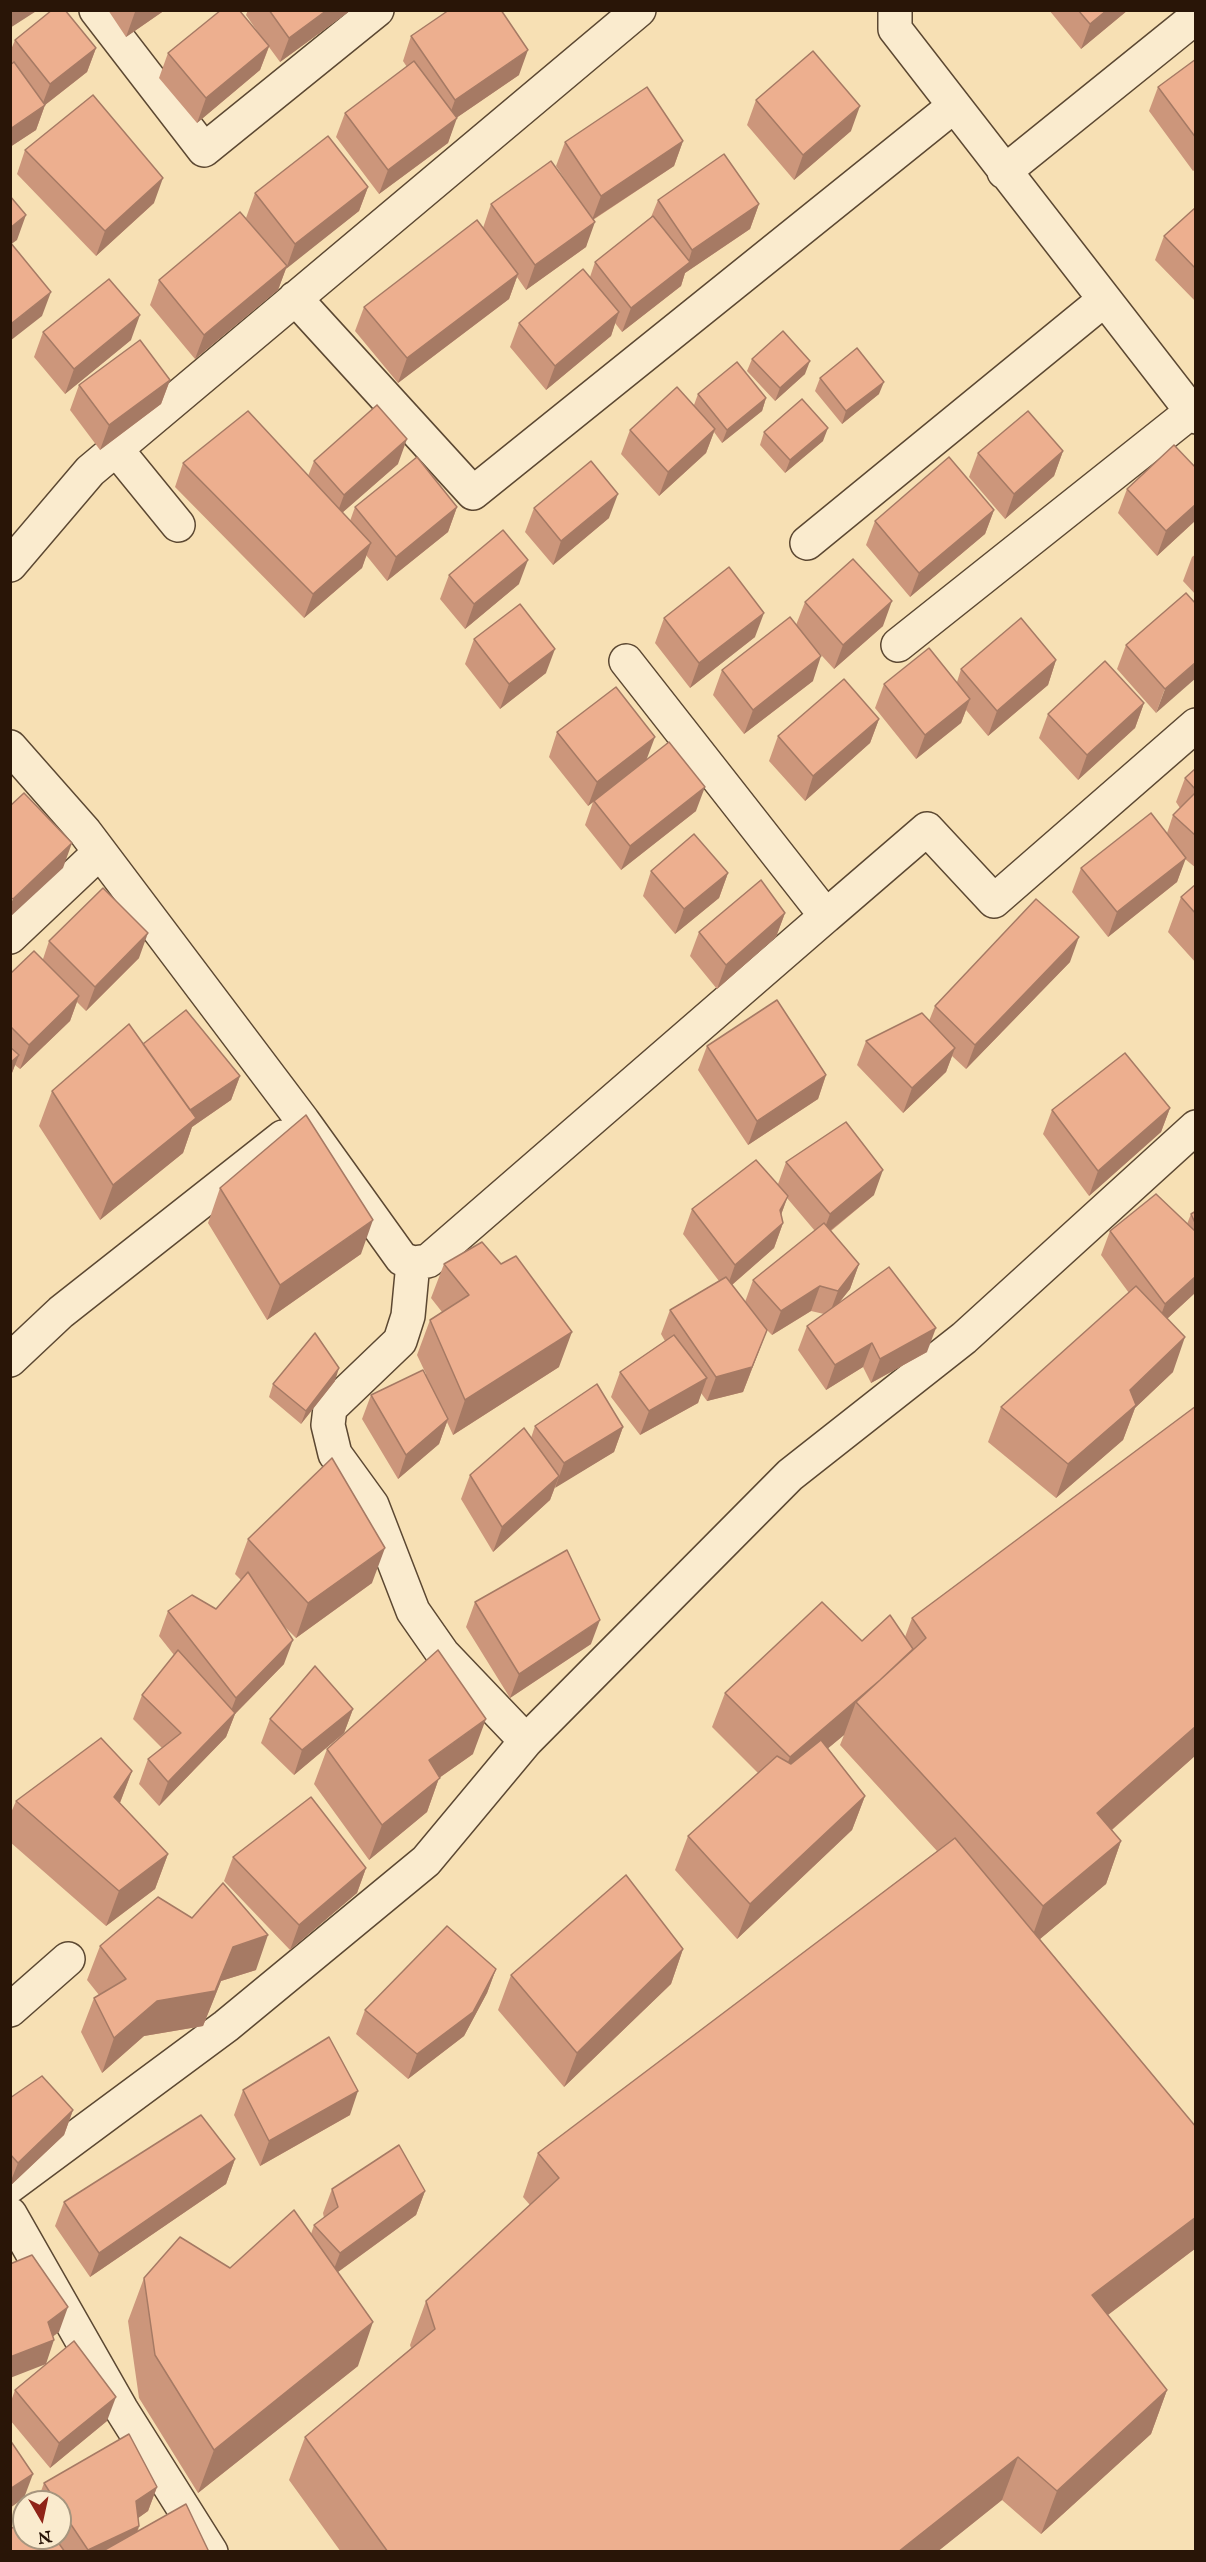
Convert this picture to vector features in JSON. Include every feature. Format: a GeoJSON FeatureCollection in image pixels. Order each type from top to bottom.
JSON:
{"type":"FeatureCollection","features":[{"type":"Feature","properties":{"kind":"street"},"geometry":{"type":"LineString","coordinates":[[96,10],[204,150],[376,10]]}},
{"type":"Feature","properties":{"kind":"street"},"geometry":{"type":"LineString","coordinates":[[10,565],[90,471],[639,10]]}},
{"type":"Feature","properties":{"kind":"street"},"geometry":{"type":"LineString","coordinates":[[895,10],[895,29],[1193,414],[898,645]]}},
{"type":"Feature","properties":{"kind":"street"},"geometry":{"type":"LineString","coordinates":[[1004,172],[1196,17]]}},
{"type":"Feature","properties":{"kind":"street"},"geometry":{"type":"LineString","coordinates":[[295,298],[473,493],[954,106]]}},
{"type":"Feature","properties":{"kind":"street"},"geometry":{"type":"LineString","coordinates":[[807,543],[1104,300]]}},
{"type":"Feature","properties":{"kind":"street"},"geometry":{"type":"LineString","coordinates":[[116,449],[178,525]]}},
{"type":"Feature","properties":{"kind":"street"},"geometry":{"type":"LineString","coordinates":[[626,661],[826,916]]}},
{"type":"Feature","properties":{"kind":"street"},"geometry":{"type":"LineString","coordinates":[[16,766],[100,852],[303,1121],[402,1259],[412,1263],[428,1261],[927,829],[994,901],[1196,725]]}},
{"type":"Feature","properties":{"kind":"street"},"geometry":{"type":"LineString","coordinates":[[10,938],[100,852]]}},
{"type":"Feature","properties":{"kind":"street"},"geometry":{"type":"LineString","coordinates":[[10,1360],[61,1312],[303,1121]]}},
{"type":"Feature","properties":{"kind":"street"},"geometry":{"type":"LineString","coordinates":[[10,2186],[226,2026],[426,1861],[526,1741],[790,1475],[964,1338],[1196,1127]]}},
{"type":"Feature","properties":{"kind":"street"},"geometry":{"type":"LineString","coordinates":[[412,1263],[408,1316],[400,1341],[330,1408],[328,1425],[335,1454],[372,1505],[413,1611],[443,1654],[526,1741]]}},
{"type":"Feature","properties":{"kind":"street"},"geometry":{"type":"LineString","coordinates":[[10,2010],[68,1959]]}},
{"type":"Feature","properties":{"kind":"street"},"geometry":{"type":"LineString","coordinates":[[10,2214],[122,2409],[211,2552]]}},
{"type":"Feature","properties":{"kind":"building"},"geometry":{"type":"Polygon","coordinates":[[[52,10],[65,10],[96,48],[50,84],[15,40],[52,10]]]}},
{"type":"Feature","properties":{"kind":"building"},"geometry":{"type":"Polygon","coordinates":[[[221,10],[239,10],[269,46],[206,98],[168,53],[221,10]]]}},
{"type":"Feature","properties":{"kind":"building"},"geometry":{"type":"Polygon","coordinates":[[[269,10],[327,10],[289,38],[269,10]]]}},
{"type":"Feature","properties":{"kind":"building"},"geometry":{"type":"Polygon","coordinates":[[[449,10],[501,10],[528,50],[455,100],[411,36],[449,10]]]}},
{"type":"Feature","properties":{"kind":"building"},"geometry":{"type":"Polygon","coordinates":[[[1078,10],[1107,10],[1090,24],[1078,10]]]}},
{"type":"Feature","properties":{"kind":"building"},"geometry":{"type":"Polygon","coordinates":[[[813,51],[860,106],[803,155],[756,100],[813,51]]]}},
{"type":"Feature","properties":{"kind":"building"},"geometry":{"type":"Polygon","coordinates":[[[1196,59],[1196,138],[1158,87],[1196,59]]]}},
{"type":"Feature","properties":{"kind":"building"},"geometry":{"type":"Polygon","coordinates":[[[414,61],[457,118],[388,170],[345,113],[414,61]]]}},
{"type":"Feature","properties":{"kind":"building"},"geometry":{"type":"Polygon","coordinates":[[[14,62],[45,105],[10,129],[10,65],[14,62]]]}},
{"type":"Feature","properties":{"kind":"building"},"geometry":{"type":"Polygon","coordinates":[[[647,87],[683,141],[601,196],[565,142],[647,87]]]}},
{"type":"Feature","properties":{"kind":"building"},"geometry":{"type":"Polygon","coordinates":[[[93,95],[163,178],[105,231],[25,150],[93,95]]]}},
{"type":"Feature","properties":{"kind":"building"},"geometry":{"type":"Polygon","coordinates":[[[328,136],[368,187],[295,244],[255,193],[328,136]]]}},
{"type":"Feature","properties":{"kind":"building"},"geometry":{"type":"Polygon","coordinates":[[[724,154],[759,204],[692,250],[658,200],[724,154]]]}},
{"type":"Feature","properties":{"kind":"building"},"geometry":{"type":"Polygon","coordinates":[[[551,161],[595,222],[535,265],[491,204],[551,161]]]}},
{"type":"Feature","properties":{"kind":"building"},"geometry":{"type":"Polygon","coordinates":[[[10,196],[26,215],[10,228],[10,196]]]}},
{"type":"Feature","properties":{"kind":"building"},"geometry":{"type":"Polygon","coordinates":[[[1196,207],[1196,269],[1164,236],[1196,207]]]}},
{"type":"Feature","properties":{"kind":"building"},"geometry":{"type":"Polygon","coordinates":[[[240,212],[287,266],[204,335],[159,280],[240,212]]]}},
{"type":"Feature","properties":{"kind":"building"},"geometry":{"type":"Polygon","coordinates":[[[653,216],[690,262],[631,308],[595,262],[653,216]]]}},
{"type":"Feature","properties":{"kind":"building"},"geometry":{"type":"Polygon","coordinates":[[[477,220],[518,274],[407,358],[364,307],[477,220]]]}},
{"type":"Feature","properties":{"kind":"building"},"geometry":{"type":"Polygon","coordinates":[[[10,242],[51,292],[12,323],[10,320],[10,242]]]}},
{"type":"Feature","properties":{"kind":"building"},"geometry":{"type":"Polygon","coordinates":[[[583,269],[619,312],[555,366],[519,323],[583,269]]]}},
{"type":"Feature","properties":{"kind":"building"},"geometry":{"type":"Polygon","coordinates":[[[109,279],[140,315],[74,369],[43,332],[109,279]]]}},
{"type":"Feature","properties":{"kind":"building"},"geometry":{"type":"Polygon","coordinates":[[[783,331],[810,361],[780,388],[752,359],[783,331]]]}},
{"type":"Feature","properties":{"kind":"building"},"geometry":{"type":"Polygon","coordinates":[[[140,340],[170,380],[109,425],[79,385],[140,340]]]}},
{"type":"Feature","properties":{"kind":"building"},"geometry":{"type":"Polygon","coordinates":[[[857,348],[884,382],[846,411],[820,378],[857,348]]]}},
{"type":"Feature","properties":{"kind":"building"},"geometry":{"type":"Polygon","coordinates":[[[737,362],[766,398],[727,430],[698,394],[737,362]]]}},
{"type":"Feature","properties":{"kind":"building"},"geometry":{"type":"Polygon","coordinates":[[[677,387],[715,429],[668,472],[630,430],[677,387]]]}},
{"type":"Feature","properties":{"kind":"building"},"geometry":{"type":"Polygon","coordinates":[[[802,399],[828,428],[790,460],[764,432],[802,399]]]}},
{"type":"Feature","properties":{"kind":"building"},"geometry":{"type":"Polygon","coordinates":[[[377,405],[407,439],[344,495],[314,461],[377,405]]]}},
{"type":"Feature","properties":{"kind":"building"},"geometry":{"type":"Polygon","coordinates":[[[248,411],[371,543],[313,594],[183,463],[248,411]]]}},
{"type":"Feature","properties":{"kind":"building"},"geometry":{"type":"Polygon","coordinates":[[[1028,411],[1063,451],[1014,494],[978,453],[1028,411]]]}},
{"type":"Feature","properties":{"kind":"building"},"geometry":{"type":"Polygon","coordinates":[[[1174,445],[1196,468],[1196,504],[1166,531],[1127,489],[1174,445]]]}},
{"type":"Feature","properties":{"kind":"building"},"geometry":{"type":"Polygon","coordinates":[[[417,457],[457,507],[396,557],[355,507],[417,457]]]}},
{"type":"Feature","properties":{"kind":"building"},"geometry":{"type":"Polygon","coordinates":[[[949,457],[994,510],[919,573],[875,521],[949,457]]]}},
{"type":"Feature","properties":{"kind":"building"},"geometry":{"type":"Polygon","coordinates":[[[591,461],[618,494],[561,541],[534,508],[591,461]]]}},
{"type":"Feature","properties":{"kind":"building"},"geometry":{"type":"Polygon","coordinates":[[[503,530],[528,560],[474,604],[449,575],[503,530]]]}},
{"type":"Feature","properties":{"kind":"building"},"geometry":{"type":"Polygon","coordinates":[[[853,559],[892,601],[843,645],[805,602],[853,559]]]}},
{"type":"Feature","properties":{"kind":"building"},"geometry":{"type":"Polygon","coordinates":[[[729,567],[764,613],[699,663],[664,618],[729,567]]]}},
{"type":"Feature","properties":{"kind":"building"},"geometry":{"type":"Polygon","coordinates":[[[1186,593],[1196,604],[1196,662],[1165,689],[1126,645],[1186,593]]]}},
{"type":"Feature","properties":{"kind":"building"},"geometry":{"type":"Polygon","coordinates":[[[520,604],[555,649],[509,684],[474,639],[520,604]]]}},
{"type":"Feature","properties":{"kind":"building"},"geometry":{"type":"Polygon","coordinates":[[[790,617],[821,656],[753,710],[722,670],[790,617]]]}},
{"type":"Feature","properties":{"kind":"building"},"geometry":{"type":"Polygon","coordinates":[[[1021,618],[1056,660],[997,711],[961,669],[1021,618]]]}},
{"type":"Feature","properties":{"kind":"building"},"geometry":{"type":"Polygon","coordinates":[[[929,648],[970,699],[925,735],[884,684],[929,648]]]}},
{"type":"Feature","properties":{"kind":"building"},"geometry":{"type":"Polygon","coordinates":[[[1105,661],[1144,703],[1087,755],[1048,714],[1105,661]]]}},
{"type":"Feature","properties":{"kind":"building"},"geometry":{"type":"Polygon","coordinates":[[[844,679],[879,719],[813,776],[778,736],[844,679]]]}},
{"type":"Feature","properties":{"kind":"building"},"geometry":{"type":"Polygon","coordinates":[[[616,687],[655,737],[597,782],[557,732],[616,687]]]}},
{"type":"Feature","properties":{"kind":"building"},"geometry":{"type":"Polygon","coordinates":[[[669,742],[705,787],[630,846],[594,801],[669,742]]]}},
{"type":"Feature","properties":{"kind":"building"},"geometry":{"type":"Polygon","coordinates":[[[1196,768],[1196,790],[1185,778],[1196,768]]]}},
{"type":"Feature","properties":{"kind":"building"},"geometry":{"type":"Polygon","coordinates":[[[1196,792],[1196,836],[1173,815],[1196,792]]]}},
{"type":"Feature","properties":{"kind":"building"},"geometry":{"type":"Polygon","coordinates":[[[24,793],[72,843],[13,899],[10,897],[10,806],[24,793]]]}},
{"type":"Feature","properties":{"kind":"building"},"geometry":{"type":"Polygon","coordinates":[[[1151,813],[1186,858],[1117,912],[1081,868],[1151,813]]]}},
{"type":"Feature","properties":{"kind":"building"},"geometry":{"type":"Polygon","coordinates":[[[694,834],[728,873],[684,909],[651,871],[694,834]]]}},
{"type":"Feature","properties":{"kind":"building"},"geometry":{"type":"Polygon","coordinates":[[[761,880],[785,913],[726,965],[699,932],[761,880]]]}},
{"type":"Feature","properties":{"kind":"building"},"geometry":{"type":"Polygon","coordinates":[[[1196,884],[1196,914],[1181,897],[1196,884]]]}},
{"type":"Feature","properties":{"kind":"building"},"geometry":{"type":"Polygon","coordinates":[[[103,888],[148,933],[95,987],[49,941],[103,888]]]}},
{"type":"Feature","properties":{"kind":"building"},"geometry":{"type":"Polygon","coordinates":[[[1036,899],[1079,937],[975,1045],[935,1006],[1036,899]]]}},
{"type":"Feature","properties":{"kind":"building"},"geometry":{"type":"Polygon","coordinates":[[[34,951],[79,996],[29,1045],[10,1026],[10,974],[34,951]]]}},
{"type":"Feature","properties":{"kind":"building"},"geometry":{"type":"Polygon","coordinates":[[[777,1000],[826,1075],[757,1121],[707,1046],[777,1000]]]}},
{"type":"Feature","properties":{"kind":"building"},"geometry":{"type":"Polygon","coordinates":[[[186,1010],[240,1076],[190,1110],[143,1044],[186,1010]]]}},
{"type":"Feature","properties":{"kind":"building"},"geometry":{"type":"Polygon","coordinates":[[[922,1013],[955,1048],[912,1088],[866,1041],[922,1013]]]}},
{"type":"Feature","properties":{"kind":"building"},"geometry":{"type":"Polygon","coordinates":[[[129,1024],[196,1118],[113,1185],[52,1091],[129,1024]]]}},
{"type":"Feature","properties":{"kind":"building"},"geometry":{"type":"Polygon","coordinates":[[[10,1047],[19,1055],[10,1063],[10,1047]]]}},
{"type":"Feature","properties":{"kind":"building"},"geometry":{"type":"Polygon","coordinates":[[[1125,1053],[1170,1108],[1098,1171],[1052,1110],[1125,1053]]]}},
{"type":"Feature","properties":{"kind":"building"},"geometry":{"type":"Polygon","coordinates":[[[306,1115],[373,1220],[280,1285],[220,1188],[306,1115]]]}},
{"type":"Feature","properties":{"kind":"building"},"geometry":{"type":"Polygon","coordinates":[[[846,1122],[883,1170],[830,1214],[786,1162],[846,1122]]]}},
{"type":"Feature","properties":{"kind":"building"},"geometry":{"type":"Polygon","coordinates":[[[756,1160],[788,1196],[780,1210],[783,1223],[735,1265],[692,1209],[756,1160]]]}},
{"type":"Feature","properties":{"kind":"building"},"geometry":{"type":"Polygon","coordinates":[[[1156,1194],[1196,1232],[1196,1276],[1165,1304],[1110,1231],[1156,1194]]]}},
{"type":"Feature","properties":{"kind":"building"},"geometry":{"type":"Polygon","coordinates":[[[1196,1211],[1196,1225],[1191,1214],[1196,1211]]]}},
{"type":"Feature","properties":{"kind":"building"},"geometry":{"type":"Polygon","coordinates":[[[824,1223],[859,1264],[838,1291],[820,1286],[781,1311],[753,1280],[824,1223]]]}},
{"type":"Feature","properties":{"kind":"building"},"geometry":{"type":"Polygon","coordinates":[[[482,1242],[501,1264],[516,1256],[572,1332],[465,1400],[430,1320],[469,1295],[444,1264],[482,1242]]]}},
{"type":"Feature","properties":{"kind":"building"},"geometry":{"type":"Polygon","coordinates":[[[889,1267],[936,1328],[880,1359],[872,1343],[835,1365],[807,1326],[889,1267]]]}},
{"type":"Feature","properties":{"kind":"building"},"geometry":{"type":"Polygon","coordinates":[[[726,1277],[767,1330],[752,1367],[716,1377],[670,1310],[726,1277]]]}},
{"type":"Feature","properties":{"kind":"building"},"geometry":{"type":"Polygon","coordinates":[[[1136,1286],[1185,1337],[1130,1390],[1136,1405],[1068,1464],[1001,1407],[1136,1286]]]}},
{"type":"Feature","properties":{"kind":"building"},"geometry":{"type":"Polygon","coordinates":[[[315,1333],[339,1368],[306,1411],[273,1384],[315,1333]]]}},
{"type":"Feature","properties":{"kind":"building"},"geometry":{"type":"Polygon","coordinates":[[[674,1335],[707,1378],[649,1411],[620,1372],[674,1335]]]}},
{"type":"Feature","properties":{"kind":"building"},"geometry":{"type":"Polygon","coordinates":[[[423,1370],[448,1419],[406,1455],[371,1395],[423,1370]]]}},
{"type":"Feature","properties":{"kind":"building"},"geometry":{"type":"Polygon","coordinates":[[[597,1384],[623,1427],[564,1463],[535,1426],[597,1384]]]}},
{"type":"Feature","properties":{"kind":"building"},"geometry":{"type":"Polygon","coordinates":[[[1196,1406],[1196,1726],[1097,1813],[1121,1841],[1043,1906],[856,1702],[926,1638],[912,1618],[1196,1406]]]}},
{"type":"Feature","properties":{"kind":"building"},"geometry":{"type":"Polygon","coordinates":[[[524,1428],[559,1476],[502,1527],[470,1475],[524,1428]]]}},
{"type":"Feature","properties":{"kind":"building"},"geometry":{"type":"Polygon","coordinates":[[[332,1458],[385,1548],[308,1603],[248,1539],[332,1458]]]}},
{"type":"Feature","properties":{"kind":"building"},"geometry":{"type":"Polygon","coordinates":[[[567,1550],[600,1620],[519,1674],[475,1602],[567,1550]]]}},
{"type":"Feature","properties":{"kind":"building"},"geometry":{"type":"Polygon","coordinates":[[[248,1572],[293,1640],[236,1698],[168,1611],[192,1595],[216,1609],[248,1572]]]}},
{"type":"Feature","properties":{"kind":"building"},"geometry":{"type":"Polygon","coordinates":[[[822,1602],[862,1641],[890,1615],[913,1649],[790,1757],[725,1693],[822,1602]]]}},
{"type":"Feature","properties":{"kind":"building"},"geometry":{"type":"Polygon","coordinates":[[[178,1650],[235,1713],[168,1782],[148,1759],[181,1733],[142,1695],[178,1650]]]}},
{"type":"Feature","properties":{"kind":"building"},"geometry":{"type":"Polygon","coordinates":[[[438,1650],[486,1719],[429,1760],[440,1778],[382,1825],[327,1749],[438,1650]]]}},
{"type":"Feature","properties":{"kind":"building"},"geometry":{"type":"Polygon","coordinates":[[[315,1666],[353,1709],[302,1750],[270,1719],[315,1666]]]}},
{"type":"Feature","properties":{"kind":"building"},"geometry":{"type":"Polygon","coordinates":[[[101,1738],[132,1771],[114,1797],[168,1854],[119,1891],[16,1801],[101,1738]]]}},
{"type":"Feature","properties":{"kind":"building"},"geometry":{"type":"Polygon","coordinates":[[[821,1740],[865,1796],[750,1904],[688,1836],[777,1756],[791,1764],[821,1740]]]}},
{"type":"Feature","properties":{"kind":"building"},"geometry":{"type":"Polygon","coordinates":[[[311,1797],[366,1868],[299,1925],[233,1857],[311,1797]]]}},
{"type":"Feature","properties":{"kind":"building"},"geometry":{"type":"Polygon","coordinates":[[[955,1838],[1196,2127],[1196,2217],[1092,2295],[1167,2390],[1057,2491],[1018,2457],[898,2552],[388,2552],[305,2437],[435,2329],[426,2301],[559,2178],[538,2153],[955,1838]]]}},
{"type":"Feature","properties":{"kind":"building"},"geometry":{"type":"Polygon","coordinates":[[[626,1875],[683,1949],[577,2053],[511,1975],[626,1875]]]}},
{"type":"Feature","properties":{"kind":"building"},"geometry":{"type":"Polygon","coordinates":[[[223,1883],[268,1935],[233,1947],[215,1991],[157,2001],[114,2038],[94,1998],[126,1979],[100,1946],[158,1897],[192,1918],[223,1883]]]}},
{"type":"Feature","properties":{"kind":"building"},"geometry":{"type":"Polygon","coordinates":[[[447,1926],[496,1969],[473,2012],[417,2054],[365,2010],[447,1926]]]}},
{"type":"Feature","properties":{"kind":"building"},"geometry":{"type":"Polygon","coordinates":[[[329,2037],[358,2091],[269,2141],[243,2090],[329,2037]]]}},
{"type":"Feature","properties":{"kind":"building"},"geometry":{"type":"Polygon","coordinates":[[[42,2076],[73,2110],[18,2163],[10,2154],[10,2098],[42,2076]]]}},
{"type":"Feature","properties":{"kind":"building"},"geometry":{"type":"Polygon","coordinates":[[[201,2115],[235,2159],[99,2253],[64,2202],[201,2115]]]}},
{"type":"Feature","properties":{"kind":"building"},"geometry":{"type":"Polygon","coordinates":[[[399,2145],[425,2191],[340,2253],[314,2225],[338,2207],[332,2189],[399,2145]]]}},
{"type":"Feature","properties":{"kind":"building"},"geometry":{"type":"Polygon","coordinates":[[[294,2210],[373,2322],[214,2450],[155,2355],[144,2278],[180,2237],[230,2268],[294,2210]]]}},
{"type":"Feature","properties":{"kind":"building"},"geometry":{"type":"Polygon","coordinates":[[[32,2255],[68,2307],[48,2322],[54,2340],[10,2357],[10,2264],[32,2255]]]}},
{"type":"Feature","properties":{"kind":"building"},"geometry":{"type":"Polygon","coordinates":[[[74,2341],[116,2397],[59,2443],[15,2390],[74,2341]]]}},
{"type":"Feature","properties":{"kind":"building"},"geometry":{"type":"Polygon","coordinates":[[[129,2434],[157,2487],[136,2501],[139,2526],[88,2550],[72,2526],[72,2490],[48,2490],[44,2483],[129,2434]]]}},
{"type":"Feature","properties":{"kind":"building"},"geometry":{"type":"Polygon","coordinates":[[[10,2440],[33,2474],[10,2489],[10,2440]]]}},
{"type":"Feature","properties":{"kind":"building"},"geometry":{"type":"Polygon","coordinates":[[[186,2504],[209,2552],[101,2552],[186,2504]]]}},
{"type":"Feature","properties":{"kind":"building"},"geometry":{"type":"Polygon","coordinates":[[[12,2528],[12,2550],[64,2550],[65,2552],[10,2552],[10,2529],[12,2528]]]}}]}
